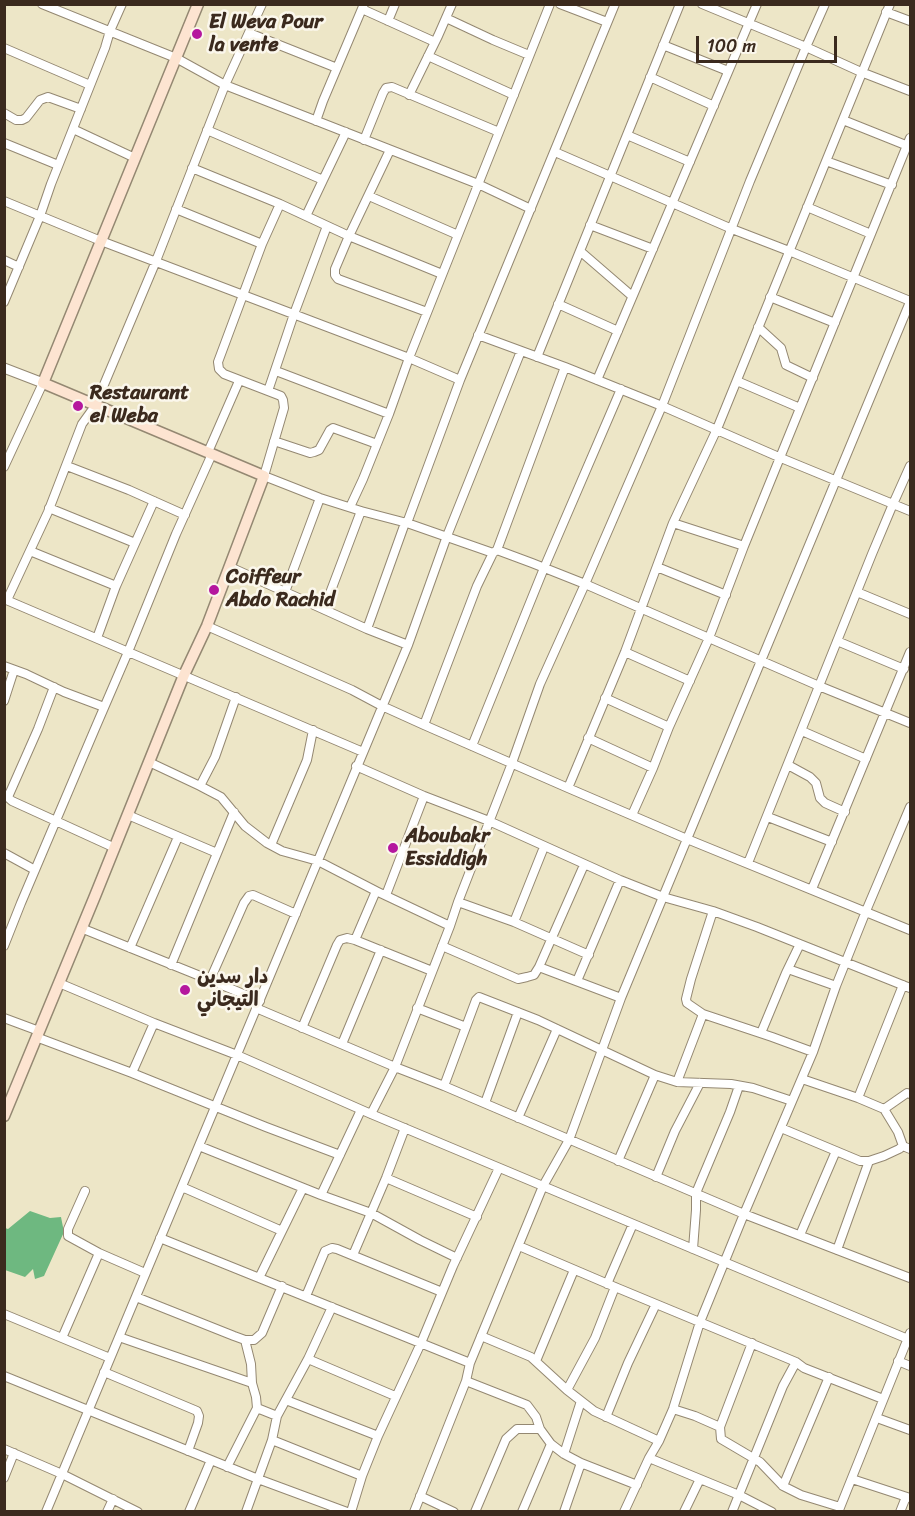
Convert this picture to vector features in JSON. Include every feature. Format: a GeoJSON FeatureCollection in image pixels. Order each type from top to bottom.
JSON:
{"type":"FeatureCollection","features":[{"type":"Feature","properties":{"kind":"main road"},"geometry":{"type":"LineString","coordinates":[[4,1116],[184,675],[207,626],[264,476],[43,383],[198,4]]}},
{"type":"Feature","properties":{"kind":"street"},"geometry":{"type":"LineString","coordinates":[[42,4],[176,58],[225,85],[478,184],[531,209]]}},
{"type":"Feature","properties":{"kind":"street"},"geometry":{"type":"LineString","coordinates":[[4,302],[6,292],[40,216],[122,4]]}},
{"type":"Feature","properties":{"kind":"street"},"geometry":{"type":"LineString","coordinates":[[261,4],[225,85],[156,261],[95,406],[82,424],[49,508],[6,600],[363,752]]}},
{"type":"Feature","properties":{"kind":"street"},"geometry":{"type":"LineString","coordinates":[[387,21],[395,4]]}},
{"type":"Feature","properties":{"kind":"street"},"geometry":{"type":"LineString","coordinates":[[408,94],[452,4]]}},
{"type":"Feature","properties":{"kind":"street"},"geometry":{"type":"LineString","coordinates":[[350,507],[389,414],[427,312],[550,4]]}},
{"type":"Feature","properties":{"kind":"street"},"geometry":{"type":"LineString","coordinates":[[560,4],[607,22]]}},
{"type":"Feature","properties":{"kind":"street"},"geometry":{"type":"LineString","coordinates":[[367,629],[460,380],[615,4]]}},
{"type":"Feature","properties":{"kind":"street"},"geometry":{"type":"LineString","coordinates":[[537,357],[680,4]]}},
{"type":"Feature","properties":{"kind":"street"},"geometry":{"type":"LineString","coordinates":[[702,4],[910,91]]}},
{"type":"Feature","properties":{"kind":"street"},"geometry":{"type":"LineString","coordinates":[[597,380],[756,4]]}},
{"type":"Feature","properties":{"kind":"street"},"geometry":{"type":"LineString","coordinates":[[371,1114],[395,1067],[540,684],[662,406],[825,4]]}},
{"type":"Feature","properties":{"kind":"street"},"geometry":{"type":"LineString","coordinates":[[316,121],[363,7],[387,21],[435,42]]}},
{"type":"Feature","properties":{"kind":"street"},"geometry":{"type":"LineString","coordinates":[[568,788],[642,610],[673,523],[717,429],[888,8],[910,21]]}},
{"type":"Feature","properties":{"kind":"street"},"geometry":{"type":"LineString","coordinates":[[446,18],[530,55]]}},
{"type":"Feature","properties":{"kind":"street"},"geometry":{"type":"LineString","coordinates":[[249,33],[338,68]]}},
{"type":"Feature","properties":{"kind":"street"},"geometry":{"type":"LineString","coordinates":[[663,45],[728,71]]}},
{"type":"Feature","properties":{"kind":"street"},"geometry":{"type":"LineString","coordinates":[[4,48],[90,85]]}},
{"type":"Feature","properties":{"kind":"street"},"geometry":{"type":"LineString","coordinates":[[428,56],[514,95]]}},
{"type":"Feature","properties":{"kind":"street"},"geometry":{"type":"LineString","coordinates":[[651,77],[714,106]]}},
{"type":"Feature","properties":{"kind":"street"},"geometry":{"type":"LineString","coordinates":[[364,140],[383,93],[386,88],[392,87],[499,132]]}},
{"type":"Feature","properties":{"kind":"street"},"geometry":{"type":"LineString","coordinates":[[4,113],[16,120],[22,120],[40,100],[48,98],[81,109]]}},
{"type":"Feature","properties":{"kind":"street"},"geometry":{"type":"LineString","coordinates":[[632,815],[710,638],[744,546],[909,142],[843,120]]}},
{"type":"Feature","properties":{"kind":"street"},"geometry":{"type":"LineString","coordinates":[[73,129],[135,158]]}},
{"type":"Feature","properties":{"kind":"street"},"geometry":{"type":"LineString","coordinates":[[207,130],[323,180]]}},
{"type":"Feature","properties":{"kind":"street"},"geometry":{"type":"LineString","coordinates":[[306,216],[346,132]]}},
{"type":"Feature","properties":{"kind":"street"},"geometry":{"type":"LineString","coordinates":[[627,135],[690,162]]}},
{"type":"Feature","properties":{"kind":"street"},"geometry":{"type":"LineString","coordinates":[[4,143],[58,165]]}},
{"type":"Feature","properties":{"kind":"street"},"geometry":{"type":"LineString","coordinates":[[390,150],[349,236],[335,269],[335,275],[338,279],[427,312]]}},
{"type":"Feature","properties":{"kind":"street"},"geometry":{"type":"LineString","coordinates":[[414,1512],[466,1381],[470,1362],[543,1186],[570,1140],[621,998],[910,302],[732,229],[555,152]]}},
{"type":"Feature","properties":{"kind":"street"},"geometry":{"type":"LineString","coordinates":[[826,161],[892,185]]}},
{"type":"Feature","properties":{"kind":"street"},"geometry":{"type":"LineString","coordinates":[[192,168],[442,274]]}},
{"type":"Feature","properties":{"kind":"street"},"geometry":{"type":"LineString","coordinates":[[369,195],[458,235]]}},
{"type":"Feature","properties":{"kind":"street"},"geometry":{"type":"LineString","coordinates":[[4,201],[101,241],[409,358],[460,380]]}},
{"type":"Feature","properties":{"kind":"street"},"geometry":{"type":"LineString","coordinates":[[280,204],[262,244],[218,362],[219,369],[224,374],[280,396],[283,400],[284,408],[264,476],[320,498],[544,568],[910,723]]}},
{"type":"Feature","properties":{"kind":"street"},"geometry":{"type":"LineString","coordinates":[[807,207],[871,234]]}},
{"type":"Feature","properties":{"kind":"street"},"geometry":{"type":"LineString","coordinates":[[176,209],[262,244]]}},
{"type":"Feature","properties":{"kind":"street"},"geometry":{"type":"LineString","coordinates":[[590,225],[653,249]]}},
{"type":"Feature","properties":{"kind":"street"},"geometry":{"type":"LineString","coordinates":[[268,391],[327,226]]}},
{"type":"Feature","properties":{"kind":"street"},"geometry":{"type":"LineString","coordinates":[[580,251],[632,297]]}},
{"type":"Feature","properties":{"kind":"street"},"geometry":{"type":"LineString","coordinates":[[4,260],[19,267]]}},
{"type":"Feature","properties":{"kind":"street"},"geometry":{"type":"LineString","coordinates":[[770,297],[835,323]]}},
{"type":"Feature","properties":{"kind":"street"},"geometry":{"type":"LineString","coordinates":[[558,304],[618,331]]}},
{"type":"Feature","properties":{"kind":"street"},"geometry":{"type":"LineString","coordinates":[[758,327],[782,348],[786,365],[813,378]]}},
{"type":"Feature","properties":{"kind":"street"},"geometry":{"type":"LineString","coordinates":[[478,335],[621,389],[910,511]]}},
{"type":"Feature","properties":{"kind":"street"},"geometry":{"type":"LineString","coordinates":[[46,1512],[408,645],[447,536],[521,351]]}},
{"type":"Feature","properties":{"kind":"street"},"geometry":{"type":"LineString","coordinates":[[424,725],[477,586],[495,552],[565,367]]}},
{"type":"Feature","properties":{"kind":"street"},"geometry":{"type":"LineString","coordinates":[[4,368],[43,383],[4,467]]}},
{"type":"Feature","properties":{"kind":"street"},"geometry":{"type":"LineString","coordinates":[[276,371],[389,414]]}},
{"type":"Feature","properties":{"kind":"street"},"geometry":{"type":"LineString","coordinates":[[4,946],[239,381]]}},
{"type":"Feature","properties":{"kind":"street"},"geometry":{"type":"LineString","coordinates":[[737,381],[800,408]]}},
{"type":"Feature","properties":{"kind":"street"},"geometry":{"type":"LineString","coordinates":[[472,746],[544,568],[621,389]]}},
{"type":"Feature","properties":{"kind":"street"},"geometry":{"type":"LineString","coordinates":[[274,441],[310,453],[319,450],[333,428],[377,444]]}},
{"type":"Feature","properties":{"kind":"street"},"geometry":{"type":"LineString","coordinates":[[67,466],[185,515]]}},
{"type":"Feature","properties":{"kind":"street"},"geometry":{"type":"LineString","coordinates":[[748,863],[856,592],[910,466]]}},
{"type":"Feature","properties":{"kind":"street"},"geometry":{"type":"LineString","coordinates":[[285,592],[320,498]]}},
{"type":"Feature","properties":{"kind":"street"},"geometry":{"type":"LineString","coordinates":[[97,638],[116,586],[154,501]]}},
{"type":"Feature","properties":{"kind":"street"},"geometry":{"type":"LineString","coordinates":[[49,508],[135,543]]}},
{"type":"Feature","properties":{"kind":"street"},"geometry":{"type":"LineString","coordinates":[[324,609],[361,511]]}},
{"type":"Feature","properties":{"kind":"street"},"geometry":{"type":"LineString","coordinates":[[673,523],[744,546]]}},
{"type":"Feature","properties":{"kind":"street"},"geometry":{"type":"LineString","coordinates":[[30,551],[116,586]]}},
{"type":"Feature","properties":{"kind":"street"},"geometry":{"type":"LineString","coordinates":[[230,567],[367,629],[408,645]]}},
{"type":"Feature","properties":{"kind":"street"},"geometry":{"type":"LineString","coordinates":[[657,567],[726,595]]}},
{"type":"Feature","properties":{"kind":"street"},"geometry":{"type":"LineString","coordinates":[[856,592],[910,614]]}},
{"type":"Feature","properties":{"kind":"street"},"geometry":{"type":"LineString","coordinates":[[207,626],[568,788],[910,930]]}},
{"type":"Feature","properties":{"kind":"street"},"geometry":{"type":"LineString","coordinates":[[837,641],[904,669]]}},
{"type":"Feature","properties":{"kind":"street"},"geometry":{"type":"LineString","coordinates":[[625,652],[690,681]]}},
{"type":"Feature","properties":{"kind":"street"},"geometry":{"type":"LineString","coordinates":[[812,889],[910,652]]}},
{"type":"Feature","properties":{"kind":"street"},"geometry":{"type":"LineString","coordinates":[[4,666],[104,707]]}},
{"type":"Feature","properties":{"kind":"street"},"geometry":{"type":"LineString","coordinates":[[4,701],[14,670]]}},
{"type":"Feature","properties":{"kind":"street"},"geometry":{"type":"LineString","coordinates":[[54,687],[38,729],[6,795],[12,801],[115,848]]}},
{"type":"Feature","properties":{"kind":"street"},"geometry":{"type":"LineString","coordinates":[[200,786],[215,756],[236,697]]}},
{"type":"Feature","properties":{"kind":"street"},"geometry":{"type":"LineString","coordinates":[[605,698],[669,727]]}},
{"type":"Feature","properties":{"kind":"street"},"geometry":{"type":"LineString","coordinates":[[271,845],[307,760],[313,730]]}},
{"type":"Feature","properties":{"kind":"street"},"geometry":{"type":"LineString","coordinates":[[802,731],[866,759]]}},
{"type":"Feature","properties":{"kind":"street"},"geometry":{"type":"LineString","coordinates":[[588,738],[653,768]]}},
{"type":"Feature","properties":{"kind":"street"},"geometry":{"type":"LineString","coordinates":[[149,762],[221,797],[245,826],[282,851],[318,861],[450,926]]}},
{"type":"Feature","properties":{"kind":"street"},"geometry":{"type":"LineString","coordinates":[[788,765],[810,777],[816,783],[820,798],[825,803],[845,812]]}},
{"type":"Feature","properties":{"kind":"street"},"geometry":{"type":"LineString","coordinates":[[356,766],[489,821],[620,880],[663,897],[713,911],[907,987],[858,1098]]}},
{"type":"Feature","properties":{"kind":"street"},"geometry":{"type":"LineString","coordinates":[[386,895],[424,796]]}},
{"type":"Feature","properties":{"kind":"street"},"geometry":{"type":"LineString","coordinates":[[624,1512],[673,1409],[700,1322],[802,1079],[836,986],[910,807]]}},
{"type":"Feature","properties":{"kind":"street"},"geometry":{"type":"LineString","coordinates":[[171,964],[234,812]]}},
{"type":"Feature","properties":{"kind":"street"},"geometry":{"type":"LineString","coordinates":[[128,815],[217,853]]}},
{"type":"Feature","properties":{"kind":"street"},"geometry":{"type":"LineString","coordinates":[[768,817],[832,843]]}},
{"type":"Feature","properties":{"kind":"street"},"geometry":{"type":"LineString","coordinates":[[130,948],[178,837]]}},
{"type":"Feature","properties":{"kind":"street"},"geometry":{"type":"LineString","coordinates":[[514,922],[544,847]]}},
{"type":"Feature","properties":{"kind":"street"},"geometry":{"type":"LineString","coordinates":[[4,853],[35,870]]}},
{"type":"Feature","properties":{"kind":"street"},"geometry":{"type":"LineString","coordinates":[[442,946],[518,979],[534,975],[584,865]]}},
{"type":"Feature","properties":{"kind":"street"},"geometry":{"type":"LineString","coordinates":[[578,981],[620,880]]}},
{"type":"Feature","properties":{"kind":"street"},"geometry":{"type":"LineString","coordinates":[[355,940],[376,891]]}},
{"type":"Feature","properties":{"kind":"street"},"geometry":{"type":"LineString","coordinates":[[210,980],[249,896],[254,895],[296,914]]}},
{"type":"Feature","properties":{"kind":"street"},"geometry":{"type":"LineString","coordinates":[[458,902],[514,922],[589,955]]}},
{"type":"Feature","properties":{"kind":"street"},"geometry":{"type":"LineString","coordinates":[[713,911],[690,978],[687,1003],[703,1014],[813,1052]]}},
{"type":"Feature","properties":{"kind":"street"},"geometry":{"type":"LineString","coordinates":[[81,928],[210,980],[302,1028],[744,1214],[910,1278]]}},
{"type":"Feature","properties":{"kind":"street"},"geometry":{"type":"LineString","coordinates":[[302,1028],[340,940],[347,938],[355,940],[432,971]]}},
{"type":"Feature","properties":{"kind":"street"},"geometry":{"type":"LineString","coordinates":[[761,1033],[800,944]]}},
{"type":"Feature","properties":{"kind":"street"},"geometry":{"type":"LineString","coordinates":[[342,1044],[381,950]]}},
{"type":"Feature","properties":{"kind":"street"},"geometry":{"type":"LineString","coordinates":[[538,967],[621,998]]}},
{"type":"Feature","properties":{"kind":"street"},"geometry":{"type":"LineString","coordinates":[[788,969],[836,986]]}},
{"type":"Feature","properties":{"kind":"street"},"geometry":{"type":"LineString","coordinates":[[59,983],[237,1055],[361,1110],[724,1262],[909,1336],[839,1509],[783,1486],[760,1462],[721,1439],[720,1427],[752,1343]]}},
{"type":"Feature","properties":{"kind":"street"},"geometry":{"type":"LineString","coordinates":[[444,1086],[476,999],[479,997],[557,1029],[656,1075],[677,1082],[753,1088],[792,1101]]}},
{"type":"Feature","properties":{"kind":"street"},"geometry":{"type":"LineString","coordinates":[[417,1008],[466,1027]]}},
{"type":"Feature","properties":{"kind":"street"},"geometry":{"type":"LineString","coordinates":[[484,1103],[518,1012]]}},
{"type":"Feature","properties":{"kind":"street"},"geometry":{"type":"LineString","coordinates":[[677,1082],[703,1014]]}},
{"type":"Feature","properties":{"kind":"street"},"geometry":{"type":"LineString","coordinates":[[4,1018],[266,1128],[340,1155]]}},
{"type":"Feature","properties":{"kind":"street"},"geometry":{"type":"LineString","coordinates":[[132,1073],[154,1023]]}},
{"type":"Feature","properties":{"kind":"street"},"geometry":{"type":"LineString","coordinates":[[519,1118],[557,1029]]}},
{"type":"Feature","properties":{"kind":"street"},"geometry":{"type":"LineString","coordinates":[[618,1161],[656,1075]]}},
{"type":"Feature","properties":{"kind":"street"},"geometry":{"type":"LineString","coordinates":[[781,1128],[860,1161],[869,1161],[907,1147],[884,1109],[802,1079]]}},
{"type":"Feature","properties":{"kind":"street"},"geometry":{"type":"LineString","coordinates":[[656,1176],[675,1131],[700,1083]]}},
{"type":"Feature","properties":{"kind":"street"},"geometry":{"type":"LineString","coordinates":[[884,1109],[909,1094],[910,1085]]}},
{"type":"Feature","properties":{"kind":"street"},"geometry":{"type":"LineString","coordinates":[[693,1249],[696,1193],[739,1086]]}},
{"type":"Feature","properties":{"kind":"street"},"geometry":{"type":"LineString","coordinates":[[321,1196],[361,1110]]}},
{"type":"Feature","properties":{"kind":"street"},"geometry":{"type":"LineString","coordinates":[[352,1256],[405,1128]]}},
{"type":"Feature","properties":{"kind":"street"},"geometry":{"type":"LineString","coordinates":[[199,1146],[321,1196],[370,1213],[457,1258]]}},
{"type":"Feature","properties":{"kind":"street"},"geometry":{"type":"LineString","coordinates":[[800,1235],[836,1151]]}},
{"type":"Feature","properties":{"kind":"street"},"geometry":{"type":"LineString","coordinates":[[837,1250],[869,1161]]}},
{"type":"Feature","properties":{"kind":"street"},"geometry":{"type":"LineString","coordinates":[[4,1376],[227,1467],[349,1512],[395,1396],[499,1168]]}},
{"type":"Feature","properties":{"kind":"street"},"geometry":{"type":"LineString","coordinates":[[386,1178],[477,1216]]}},
{"type":"Feature","properties":{"kind":"street"},"geometry":{"type":"LineString","coordinates":[[182,1187],[282,1231]]}},
{"type":"Feature","properties":{"kind":"street"},"geometry":{"type":"LineString","coordinates":[[259,1278],[303,1188]]}},
{"type":"Feature","properties":{"kind":"street"},"geometry":{"type":"LineString","coordinates":[[85,1191],[68,1229],[68,1236],[99,1253],[145,1273]]}},
{"type":"Feature","properties":{"kind":"street"},"geometry":{"type":"LineString","coordinates":[[567,1390],[595,1338],[633,1224]]}},
{"type":"Feature","properties":{"kind":"street"},"geometry":{"type":"LineString","coordinates":[[160,1238],[470,1362]]}},
{"type":"Feature","properties":{"kind":"street"},"geometry":{"type":"LineString","coordinates":[[519,1246],[752,1343],[796,1362],[804,1368],[883,1399]]}},
{"type":"Feature","properties":{"kind":"street"},"geometry":{"type":"LineString","coordinates":[[306,1296],[325,1251],[332,1248],[442,1292]]}},
{"type":"Feature","properties":{"kind":"street"},"geometry":{"type":"LineString","coordinates":[[62,1338],[99,1253]]}},
{"type":"Feature","properties":{"kind":"street"},"geometry":{"type":"LineString","coordinates":[[536,1361],[574,1270]]}},
{"type":"Feature","properties":{"kind":"street"},"geometry":{"type":"LineString","coordinates":[[136,1297],[244,1340],[254,1340],[262,1333],[282,1287]]}},
{"type":"Feature","properties":{"kind":"street"},"geometry":{"type":"LineString","coordinates":[[606,1417],[656,1304]]}},
{"type":"Feature","properties":{"kind":"street"},"geometry":{"type":"LineString","coordinates":[[246,1512],[272,1440],[277,1416],[308,1359],[332,1307]]}},
{"type":"Feature","properties":{"kind":"street"},"geometry":{"type":"LineString","coordinates":[[4,1314],[110,1358]]}},
{"type":"Feature","properties":{"kind":"street"},"geometry":{"type":"LineString","coordinates":[[481,1336],[531,1357],[594,1411],[659,1441]]}},
{"type":"Feature","properties":{"kind":"street"},"geometry":{"type":"LineString","coordinates":[[119,1338],[252,1383]]}},
{"type":"Feature","properties":{"kind":"street"},"geometry":{"type":"LineString","coordinates":[[227,1467],[257,1408],[251,1364],[244,1340]]}},
{"type":"Feature","properties":{"kind":"street"},"geometry":{"type":"LineString","coordinates":[[308,1359],[395,1396]]}},
{"type":"Feature","properties":{"kind":"street"},"geometry":{"type":"LineString","coordinates":[[898,1360],[910,1366]]}},
{"type":"Feature","properties":{"kind":"street"},"geometry":{"type":"LineString","coordinates":[[732,1512],[783,1386],[796,1362]]}},
{"type":"Feature","properties":{"kind":"street"},"geometry":{"type":"LineString","coordinates":[[104,1372],[197,1411],[198,1423],[188,1451]]}},
{"type":"Feature","properties":{"kind":"street"},"geometry":{"type":"LineString","coordinates":[[783,1486],[830,1377]]}},
{"type":"Feature","properties":{"kind":"street"},"geometry":{"type":"LineString","coordinates":[[466,1381],[528,1406],[551,1444],[564,1454],[638,1485]]}},
{"type":"Feature","properties":{"kind":"street"},"geometry":{"type":"LineString","coordinates":[[286,1400],[378,1436]]}},
{"type":"Feature","properties":{"kind":"street"},"geometry":{"type":"LineString","coordinates":[[564,1454],[581,1401]]}},
{"type":"Feature","properties":{"kind":"street"},"geometry":{"type":"LineString","coordinates":[[257,1408],[277,1416]]}},
{"type":"Feature","properties":{"kind":"street"},"geometry":{"type":"LineString","coordinates":[[673,1409],[720,1427]]}},
{"type":"Feature","properties":{"kind":"street"},"geometry":{"type":"LineString","coordinates":[[877,1418],[910,1430]]}},
{"type":"Feature","properties":{"kind":"street"},"geometry":{"type":"LineString","coordinates":[[475,1512],[506,1439],[517,1429],[540,1429]]}},
{"type":"Feature","properties":{"kind":"street"},"geometry":{"type":"LineString","coordinates":[[272,1440],[362,1476]]}},
{"type":"Feature","properties":{"kind":"street"},"geometry":{"type":"LineString","coordinates":[[522,1512],[551,1444]]}},
{"type":"Feature","properties":{"kind":"street"},"geometry":{"type":"LineString","coordinates":[[4,1449],[62,1474],[138,1512]]}},
{"type":"Feature","properties":{"kind":"street"},"geometry":{"type":"LineString","coordinates":[[4,1478],[14,1453]]}},
{"type":"Feature","properties":{"kind":"street"},"geometry":{"type":"LineString","coordinates":[[649,1458],[739,1495],[772,1512]]}},
{"type":"Feature","properties":{"kind":"street"},"geometry":{"type":"LineString","coordinates":[[189,1512],[211,1460]]}},
{"type":"Feature","properties":{"kind":"street"},"geometry":{"type":"LineString","coordinates":[[564,1512],[581,1463]]}},
{"type":"Feature","properties":{"kind":"street"},"geometry":{"type":"LineString","coordinates":[[684,1512],[700,1479]]}},
{"type":"Feature","properties":{"kind":"street"},"geometry":{"type":"LineString","coordinates":[[852,1479],[908,1497],[900,1512]]}},
{"type":"Feature","properties":{"kind":"street"},"geometry":{"type":"LineString","coordinates":[[420,1496],[454,1512]]}},
{"type":"Feature","properties":{"kind":"street"},"geometry":{"type":"LineString","coordinates":[[107,1512],[113,1499]]}},
{"type":"Feature","properties":{"kind":"green space"},"geometry":{"type":"Polygon","coordinates":[[[30,1211],[50,1218],[61,1217],[64,1232],[44,1276],[35,1279],[33,1269],[25,1277],[5,1270],[5,1228],[8,1229],[30,1211]]]}},
{"type":"Feature","properties":{"kind":"place","name":"El Weva Pour la vente"},"geometry":{"type":"Point","coordinates":[197,34]}},
{"type":"Feature","properties":{"kind":"place","name":"Restaurant el Weba"},"geometry":{"type":"Point","coordinates":[78,406]}},
{"type":"Feature","properties":{"kind":"place","name":"Coiffeur Abdo Rachid"},"geometry":{"type":"Point","coordinates":[214,590]}},
{"type":"Feature","properties":{"kind":"place","name":"Aboubakr Essiddigh"},"geometry":{"type":"Point","coordinates":[393,848]}},
{"type":"Feature","properties":{"kind":"place","name":"دار سدين التيجاني"},"geometry":{"type":"Point","coordinates":[185,990]}}]}
